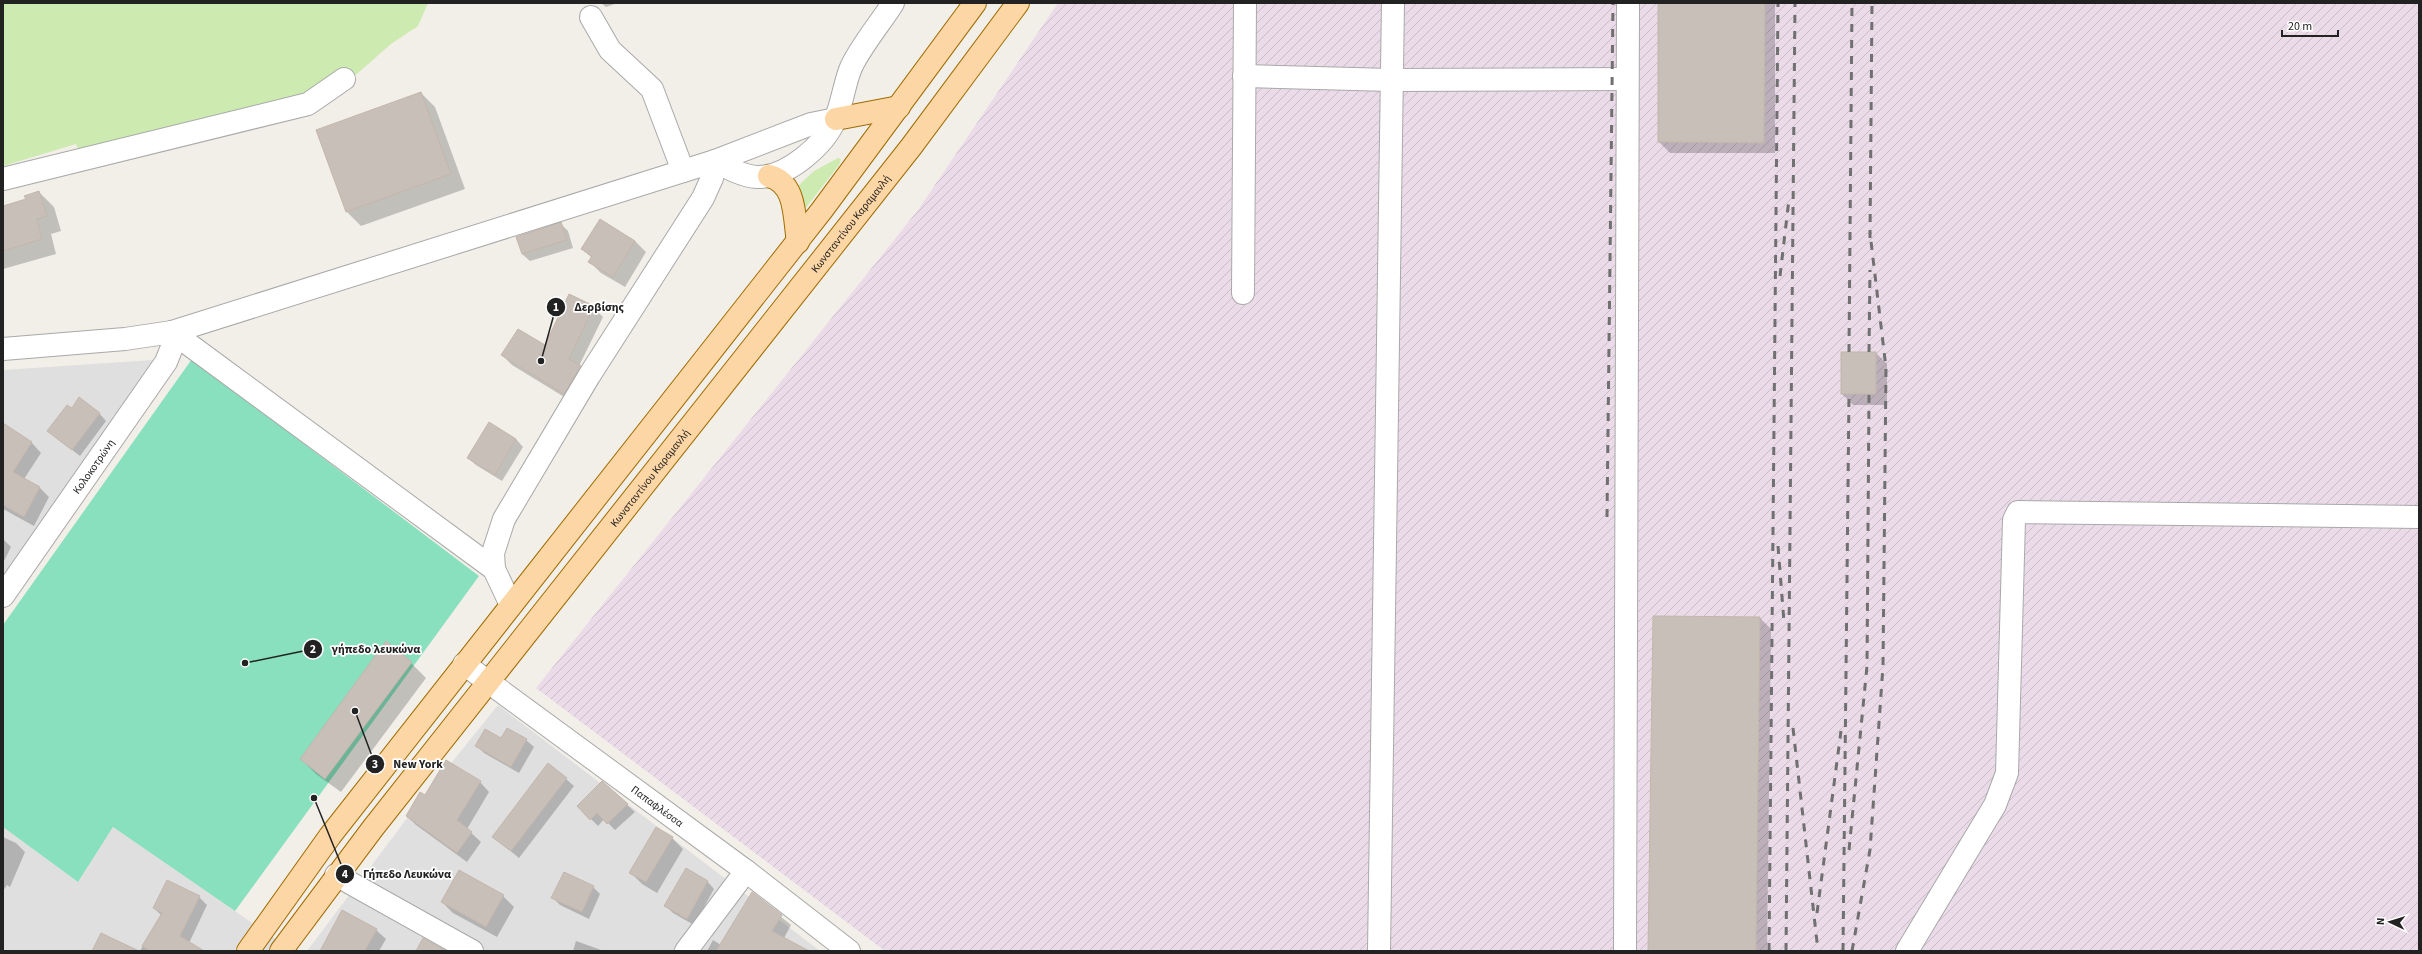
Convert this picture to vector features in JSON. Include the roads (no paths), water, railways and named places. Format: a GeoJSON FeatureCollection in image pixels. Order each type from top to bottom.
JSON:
{"type":"FeatureCollection","features":[{"type":"Feature","properties":{"kind":"main road"},"geometry":{"type":"LineString","coordinates":[[248,951],[330,836],[798,242],[899,108],[975,3]]}},
{"type":"Feature","properties":{"kind":"main road","name":"Κωνσταντίνου Καραμανλή"},"geometry":{"type":"LineString","coordinates":[[281,951],[336,875],[885,180],[1018,3]]}},
{"type":"Feature","properties":{"kind":"main road"},"geometry":{"type":"LineString","coordinates":[[836,119],[899,108]]}},
{"type":"Feature","properties":{"kind":"main road"},"geometry":{"type":"LineString","coordinates":[[769,176],[781,182],[790,194],[798,242]]}},
{"type":"Feature","properties":{"kind":"street"},"geometry":{"type":"LineString","coordinates":[[715,161],[742,174],[769,176],[796,163],[812,151],[828,132],[836,119],[851,68],[893,3]]}},
{"type":"Feature","properties":{"kind":"street"},"geometry":{"type":"LineString","coordinates":[[1243,293],[1245,3]]}},
{"type":"Feature","properties":{"kind":"street"},"geometry":{"type":"LineString","coordinates":[[1379,951],[1392,3]]}},
{"type":"Feature","properties":{"kind":"street"},"geometry":{"type":"LineString","coordinates":[[1625,951],[1628,3]]}},
{"type":"Feature","properties":{"kind":"street"},"geometry":{"type":"LineString","coordinates":[[590,18],[610,50],[652,89],[683,171]]}},
{"type":"Feature","properties":{"kind":"street"},"geometry":{"type":"LineString","coordinates":[[1244,76],[1392,80],[1627,79]]}},
{"type":"Feature","properties":{"kind":"street"},"geometry":{"type":"LineString","coordinates":[[3,179],[308,104],[344,79]]}},
{"type":"Feature","properties":{"kind":"street"},"geometry":{"type":"LineString","coordinates":[[3,349],[125,339],[172,332],[715,161],[810,124],[836,119]]}},
{"type":"Feature","properties":{"kind":"street"},"geometry":{"type":"LineString","coordinates":[[511,605],[494,569],[493,553],[504,519],[589,376],[703,198],[712,178],[715,161]]}},
{"type":"Feature","properties":{"kind":"street"},"geometry":{"type":"LineString","coordinates":[[172,332],[494,569]]}},
{"type":"Feature","properties":{"kind":"street","name":"Κολοκοτρώνη"},"geometry":{"type":"LineString","coordinates":[[3,596],[166,362],[172,347],[172,332]]}},
{"type":"Feature","properties":{"kind":"street"},"geometry":{"type":"LineString","coordinates":[[1907,951],[1995,805],[2007,773],[2014,520],[2018,512],[2419,518]]}},
{"type":"Feature","properties":{"kind":"street","name":"Παπαφλέσσα"},"geometry":{"type":"LineString","coordinates":[[464,664],[746,872],[849,951]]}},
{"type":"Feature","properties":{"kind":"street"},"geometry":{"type":"LineString","coordinates":[[686,951],[746,872]]}},
{"type":"Feature","properties":{"kind":"street"},"geometry":{"type":"LineString","coordinates":[[336,875],[472,951]]}},
{"type":"Feature","properties":{"kind":"railway"},"geometry":{"type":"LineString","coordinates":[[1607,517],[1613,3]]}},
{"type":"Feature","properties":{"kind":"railway"},"geometry":{"type":"LineString","coordinates":[[1769,951],[1778,3]]}},
{"type":"Feature","properties":{"kind":"railway"},"geometry":{"type":"LineString","coordinates":[[1786,951],[1795,3]]}},
{"type":"Feature","properties":{"kind":"railway"},"geometry":{"type":"LineString","coordinates":[[1849,352],[1852,3]]}},
{"type":"Feature","properties":{"kind":"railway"},"geometry":{"type":"LineString","coordinates":[[1870,238],[1872,3]]}},
{"type":"Feature","properties":{"kind":"railway"},"geometry":{"type":"LineString","coordinates":[[1780,276],[1789,199]]}},
{"type":"Feature","properties":{"kind":"railway"},"geometry":{"type":"LineString","coordinates":[[1852,951],[1870,850],[1883,666],[1886,368],[1870,233]]}},
{"type":"Feature","properties":{"kind":"railway"},"geometry":{"type":"LineString","coordinates":[[1869,352],[1870,270]]}},
{"type":"Feature","properties":{"kind":"railway"},"geometry":{"type":"LineString","coordinates":[[1843,951],[1849,394]]}},
{"type":"Feature","properties":{"kind":"railway"},"geometry":{"type":"LineString","coordinates":[[1849,850],[1867,666],[1869,394]]}},
{"type":"Feature","properties":{"kind":"railway"},"geometry":{"type":"LineString","coordinates":[[1778,546],[1784,622]]}},
{"type":"Feature","properties":{"kind":"railway"},"geometry":{"type":"LineString","coordinates":[[1793,728],[1818,951]]}},
{"type":"Feature","properties":{"kind":"railway"},"geometry":{"type":"LineString","coordinates":[[1817,913],[1841,731]]}},
{"type":"Feature","properties":{"kind":"place","name":"Δερβίσης"},"geometry":{"type":"Point","coordinates":[541,361]}},
{"type":"Feature","properties":{"kind":"place","name":"γήπεδο λευκώνα"},"geometry":{"type":"Point","coordinates":[245,663]}},
{"type":"Feature","properties":{"kind":"place","name":"New York"},"geometry":{"type":"Point","coordinates":[355,711]}},
{"type":"Feature","properties":{"kind":"place","name":"Γήπεδο Λευκώνα"},"geometry":{"type":"Point","coordinates":[314,798]}}]}
